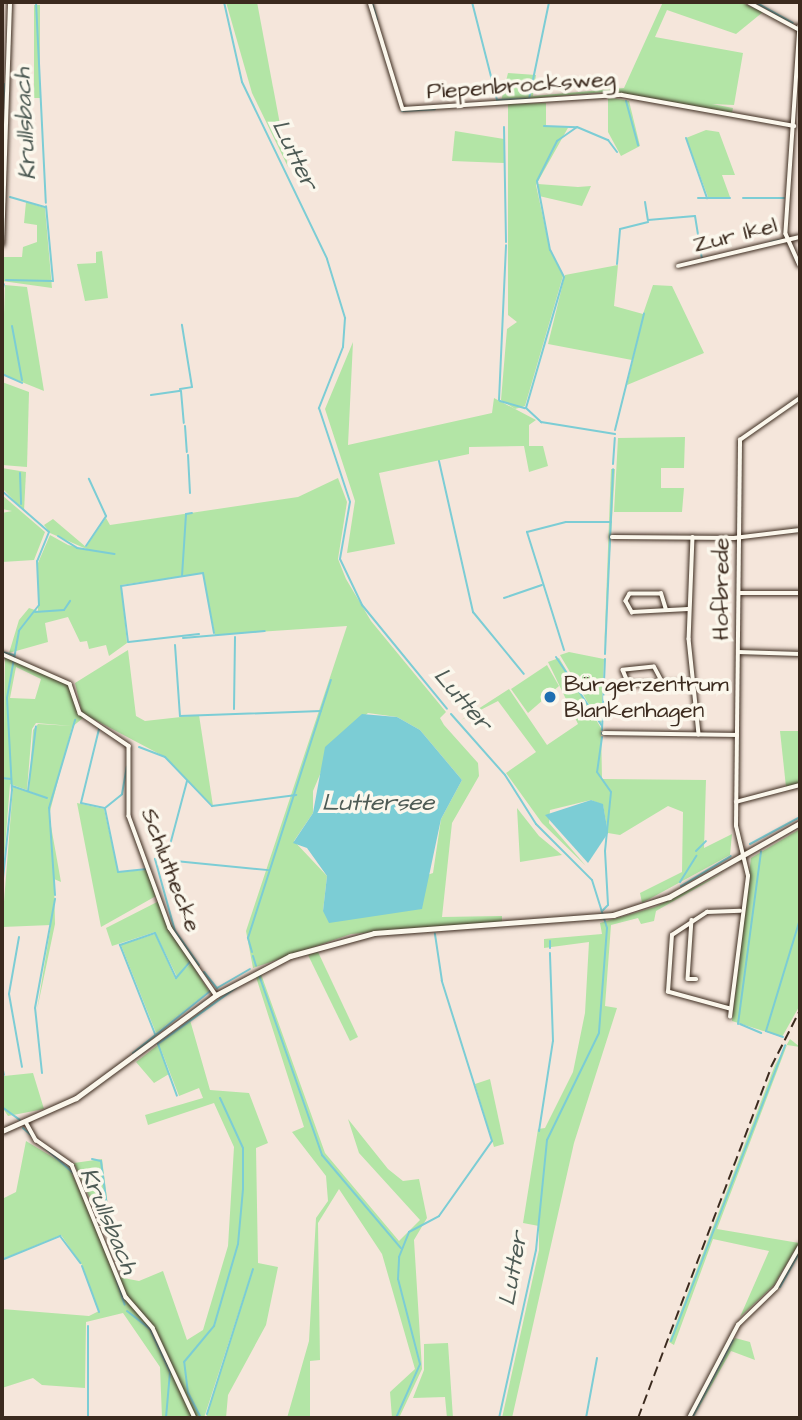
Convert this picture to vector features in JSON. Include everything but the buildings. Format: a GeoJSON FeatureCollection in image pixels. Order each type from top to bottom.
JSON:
{"type":"FeatureCollection","features":[{"type":"Feature","properties":{"kind":"main road"},"geometry":{"type":"LineString","coordinates":[[2,1131],[26,1122],[105,1079],[216,995],[329,943],[406,929],[497,926],[613,915],[669,897],[800,823]]}},
{"type":"Feature","properties":{"kind":"street"},"geometry":{"type":"LineString","coordinates":[[2,244],[10,2]]}},
{"type":"Feature","properties":{"kind":"street","name":"Piepenbrocksweg"},"geometry":{"type":"LineString","coordinates":[[370,2],[403,109],[622,95],[794,126]]}},
{"type":"Feature","properties":{"kind":"street"},"geometry":{"type":"LineString","coordinates":[[748,2],[800,29],[787,240],[800,265]]}},
{"type":"Feature","properties":{"kind":"street","name":"Zur Ikel"},"geometry":{"type":"LineString","coordinates":[[678,267],[800,237]]}},
{"type":"Feature","properties":{"kind":"street","name":"Hofbrede"},"geometry":{"type":"LineString","coordinates":[[730,1017],[740,911],[748,876],[736,802],[741,437],[800,398]]}},
{"type":"Feature","properties":{"kind":"street"},"geometry":{"type":"LineString","coordinates":[[612,537],[739,536],[800,530]]}},
{"type":"Feature","properties":{"kind":"street"},"geometry":{"type":"LineString","coordinates":[[693,537],[688,609],[692,683],[699,734]]}},
{"type":"Feature","properties":{"kind":"street"},"geometry":{"type":"LineString","coordinates":[[739,593],[800,593]]}},
{"type":"Feature","properties":{"kind":"street"},"geometry":{"type":"LineString","coordinates":[[666,610],[661,594],[630,594],[626,601],[632,612],[688,609]]}},
{"type":"Feature","properties":{"kind":"street"},"geometry":{"type":"LineString","coordinates":[[738,652],[800,654]]}},
{"type":"Feature","properties":{"kind":"street","name":"Schluthecke"},"geometry":{"type":"LineString","coordinates":[[2,654],[71,684],[80,713],[129,747],[129,816],[170,928],[216,995]]}},
{"type":"Feature","properties":{"kind":"street"},"geometry":{"type":"LineString","coordinates":[[663,684],[654,667],[624,670],[629,684],[663,684],[692,683]]}},
{"type":"Feature","properties":{"kind":"street"},"geometry":{"type":"LineString","coordinates":[[604,733],[737,735]]}},
{"type":"Feature","properties":{"kind":"street"},"geometry":{"type":"LineString","coordinates":[[736,802],[800,785]]}},
{"type":"Feature","properties":{"kind":"street"},"geometry":{"type":"LineString","coordinates":[[730,1009],[668,992],[671,935],[692,919],[714,910],[740,911]]}},
{"type":"Feature","properties":{"kind":"street"},"geometry":{"type":"LineString","coordinates":[[692,919],[688,979],[696,979]]}},
{"type":"Feature","properties":{"kind":"street"},"geometry":{"type":"LineString","coordinates":[[26,1122],[36,1140],[72,1165],[126,1297],[153,1328],[195,1418]]}},
{"type":"Feature","properties":{"kind":"street"},"geometry":{"type":"LineString","coordinates":[[689,1418],[738,1325],[776,1287],[800,1246]]}},
{"type":"Feature","properties":{"kind":"green space"},"geometry":{"type":"Polygon","coordinates":[[[226,2],[257,2],[288,167],[252,93],[226,2]]]}},
{"type":"Feature","properties":{"kind":"green space"},"geometry":{"type":"Polygon","coordinates":[[[663,2],[740,2],[763,12],[736,34],[667,10],[655,37],[743,53],[734,105],[712,104],[733,108],[732,113],[605,92],[501,101],[508,73],[536,75],[533,96],[624,88],[663,2]]]}},
{"type":"Feature","properties":{"kind":"green space"},"geometry":{"type":"Polygon","coordinates":[[[34,5],[40,5],[40,98],[34,98],[34,5]]]}},
{"type":"Feature","properties":{"kind":"green space"},"geometry":{"type":"Polygon","coordinates":[[[608,97],[629,101],[640,146],[621,156],[608,132],[608,97]]]}},
{"type":"Feature","properties":{"kind":"green space"},"geometry":{"type":"Polygon","coordinates":[[[546,103],[546,126],[569,126],[536,185],[550,250],[563,276],[525,406],[515,409],[501,400],[507,329],[517,322],[508,315],[508,104],[546,103]]]}},
{"type":"Feature","properties":{"kind":"green space"},"geometry":{"type":"Polygon","coordinates":[[[706,130],[719,132],[735,175],[722,175],[730,197],[708,197],[686,138],[706,130]]]}},
{"type":"Feature","properties":{"kind":"green space"},"geometry":{"type":"Polygon","coordinates":[[[455,131],[504,139],[504,163],[452,161],[455,131]]]}},
{"type":"Feature","properties":{"kind":"green space"},"geometry":{"type":"Polygon","coordinates":[[[538,184],[591,186],[582,206],[539,196],[538,184]]]}},
{"type":"Feature","properties":{"kind":"green space"},"geometry":{"type":"Polygon","coordinates":[[[26,202],[45,208],[52,288],[2,281],[3,257],[22,257],[23,247],[37,242],[37,225],[24,223],[26,202]]]}},
{"type":"Feature","properties":{"kind":"green space"},"geometry":{"type":"Polygon","coordinates":[[[102,251],[108,298],[85,301],[77,264],[96,263],[96,252],[102,251]]]}},
{"type":"Feature","properties":{"kind":"green space"},"geometry":{"type":"Polygon","coordinates":[[[618,265],[614,306],[643,314],[653,285],[672,286],[704,353],[627,385],[644,314],[632,360],[548,344],[565,275],[618,265]]]}},
{"type":"Feature","properties":{"kind":"green space"},"geometry":{"type":"Polygon","coordinates":[[[5,285],[27,287],[44,391],[2,374],[5,285]]]}},
{"type":"Feature","properties":{"kind":"green space"},"geometry":{"type":"Polygon","coordinates":[[[353,342],[348,445],[492,413],[494,398],[536,420],[529,425],[529,446],[543,446],[548,466],[529,472],[524,446],[469,447],[469,454],[379,473],[395,544],[347,553],[355,501],[325,409],[353,342]]]}},
{"type":"Feature","properties":{"kind":"green space"},"geometry":{"type":"Polygon","coordinates":[[[2,382],[29,392],[27,467],[2,465],[2,382]]]}},
{"type":"Feature","properties":{"kind":"green space"},"geometry":{"type":"Polygon","coordinates":[[[685,437],[684,468],[661,468],[661,488],[684,488],[682,512],[614,512],[618,438],[685,437]]]}},
{"type":"Feature","properties":{"kind":"green space"},"geometry":{"type":"Polygon","coordinates":[[[2,468],[26,472],[24,511],[2,488],[2,468]]]}},
{"type":"Feature","properties":{"kind":"green space"},"geometry":{"type":"Polygon","coordinates":[[[611,469],[615,469],[604,654],[611,469]]]}},
{"type":"Feature","properties":{"kind":"green space"},"geometry":{"type":"Polygon","coordinates":[[[338,478],[347,502],[338,559],[346,579],[371,621],[446,712],[440,718],[444,725],[478,763],[479,776],[452,823],[442,917],[502,916],[502,922],[351,934],[253,968],[246,931],[347,626],[215,635],[203,573],[121,585],[127,643],[109,656],[106,645],[89,649],[87,641],[80,642],[68,617],[45,623],[48,642],[9,653],[19,620],[29,608],[38,611],[38,563],[50,535],[68,545],[91,551],[50,533],[44,525],[53,519],[86,547],[106,518],[110,525],[298,497],[338,478]],[[368,713],[335,739],[313,791],[313,813],[294,841],[327,876],[323,911],[433,873],[441,819],[462,780],[420,730],[397,717],[368,713]]]}},
{"type":"Feature","properties":{"kind":"green space"},"geometry":{"type":"Polygon","coordinates":[[[2,495],[45,532],[34,560],[2,562],[2,513],[12,511],[2,509],[2,495]]]}},
{"type":"Feature","properties":{"kind":"green space"},"geometry":{"type":"Polygon","coordinates":[[[128,650],[136,716],[145,721],[199,715],[213,806],[165,757],[82,713],[75,683],[128,650]]]}},
{"type":"Feature","properties":{"kind":"green space"},"geometry":{"type":"Polygon","coordinates":[[[569,652],[604,659],[601,725],[560,655],[569,652]]]}},
{"type":"Feature","properties":{"kind":"green space"},"geometry":{"type":"Polygon","coordinates":[[[5,657],[69,685],[83,718],[72,727],[49,815],[61,882],[54,879],[55,924],[37,1010],[51,925],[2,927],[13,787],[49,799],[29,791],[33,730],[38,724],[72,726],[36,723],[32,729],[27,790],[10,784],[2,885],[5,657]],[[16,667],[10,698],[35,699],[41,679],[16,667]]]}},
{"type":"Feature","properties":{"kind":"green space"},"geometry":{"type":"Polygon","coordinates":[[[559,658],[601,728],[602,779],[706,780],[704,848],[732,834],[730,855],[642,903],[640,893],[682,872],[683,812],[668,806],[620,835],[608,833],[603,805],[591,800],[550,810],[549,823],[586,866],[542,823],[506,773],[536,752],[498,701],[461,720],[509,689],[547,745],[578,724],[548,662],[559,658]]]}},
{"type":"Feature","properties":{"kind":"green space"},"geometry":{"type":"Polygon","coordinates":[[[547,665],[559,686],[528,713],[511,689],[547,665]]]}},
{"type":"Feature","properties":{"kind":"green space"},"geometry":{"type":"Polygon","coordinates":[[[780,731],[800,731],[800,783],[786,787],[780,731]]]}},
{"type":"Feature","properties":{"kind":"green space"},"geometry":{"type":"Polygon","coordinates":[[[77,803],[104,809],[118,872],[147,870],[156,896],[101,927],[77,803]]]}},
{"type":"Feature","properties":{"kind":"green space"},"geometry":{"type":"Polygon","coordinates":[[[517,808],[539,836],[562,855],[520,862],[517,808]]]}},
{"type":"Feature","properties":{"kind":"green space"},"geometry":{"type":"Polygon","coordinates":[[[800,829],[800,1005],[782,1037],[732,1021],[751,858],[800,829]]]}},
{"type":"Feature","properties":{"kind":"green space"},"geometry":{"type":"Polygon","coordinates":[[[725,872],[656,911],[654,921],[641,924],[638,918],[611,925],[605,1006],[617,1008],[574,1143],[512,1418],[502,1418],[539,1250],[539,1226],[523,1223],[538,1129],[545,1128],[573,1072],[585,1013],[589,942],[544,948],[544,939],[602,934],[600,923],[655,907],[725,872]]]}},
{"type":"Feature","properties":{"kind":"green space"},"geometry":{"type":"Polygon","coordinates":[[[159,901],[190,961],[177,977],[155,932],[112,946],[106,928],[159,901]]]}},
{"type":"Feature","properties":{"kind":"green space"},"geometry":{"type":"Polygon","coordinates":[[[155,934],[175,978],[191,963],[209,991],[156,1033],[121,945],[155,934]]]}},
{"type":"Feature","properties":{"kind":"green space"},"geometry":{"type":"Polygon","coordinates":[[[318,952],[358,1037],[350,1041],[308,955],[318,952]]]}},
{"type":"Feature","properties":{"kind":"green space"},"geometry":{"type":"Polygon","coordinates":[[[261,974],[325,1153],[399,1241],[420,1220],[359,1153],[348,1119],[388,1169],[403,1181],[419,1179],[427,1218],[414,1240],[422,1369],[399,1418],[392,1418],[390,1392],[415,1369],[382,1254],[339,1189],[318,1223],[320,1360],[310,1361],[310,1418],[287,1418],[309,1341],[316,1218],[328,1201],[326,1176],[292,1132],[304,1127],[256,977],[261,974]]]}},
{"type":"Feature","properties":{"kind":"green space"},"geometry":{"type":"Polygon","coordinates":[[[190,1020],[210,1090],[249,1093],[268,1143],[256,1148],[258,1263],[278,1267],[266,1325],[228,1395],[226,1418],[206,1418],[253,1268],[204,1418],[162,1418],[160,1367],[123,1313],[86,1322],[85,1388],[42,1385],[33,1378],[2,1388],[2,1309],[89,1316],[99,1311],[82,1265],[61,1235],[5,1258],[2,1253],[2,1199],[16,1192],[26,1141],[69,1167],[118,1277],[139,1281],[163,1271],[187,1340],[203,1330],[228,1246],[234,1147],[214,1103],[148,1125],[145,1115],[203,1098],[199,1088],[179,1096],[160,1047],[169,1074],[154,1083],[136,1062],[190,1020]]]}},
{"type":"Feature","properties":{"kind":"green space"},"geometry":{"type":"Polygon","coordinates":[[[790,1039],[800,1047],[787,1045],[717,1229],[799,1243],[774,1285],[740,1317],[769,1251],[713,1239],[674,1345],[669,1342],[775,1065],[790,1039]]]}},
{"type":"Feature","properties":{"kind":"green space"},"geometry":{"type":"Polygon","coordinates":[[[2,1067],[4,1076],[33,1073],[44,1109],[8,1116],[2,1107],[2,1067]]]}},
{"type":"Feature","properties":{"kind":"green space"},"geometry":{"type":"Polygon","coordinates":[[[490,1079],[504,1144],[494,1147],[475,1084],[490,1079]]]}},
{"type":"Feature","properties":{"kind":"green space"},"geometry":{"type":"Polygon","coordinates":[[[102,1159],[111,1230],[105,1232],[74,1163],[102,1159]]]}},
{"type":"Feature","properties":{"kind":"green space"},"geometry":{"type":"Polygon","coordinates":[[[735,1338],[750,1342],[755,1360],[731,1351],[693,1418],[735,1338]]]}},
{"type":"Feature","properties":{"kind":"green space"},"geometry":{"type":"Polygon","coordinates":[[[448,1343],[453,1418],[447,1418],[445,1397],[413,1398],[424,1370],[424,1344],[448,1343]]]}},
{"type":"Feature","properties":{"kind":"water","name":"Luttersee"},"geometry":{"type":"Polygon","coordinates":[[[362,714],[397,717],[420,730],[462,780],[441,819],[422,909],[329,923],[323,911],[327,876],[307,848],[293,843],[313,813],[325,747],[362,714]]]}},
{"type":"Feature","properties":{"kind":"water"},"geometry":{"type":"Polygon","coordinates":[[[591,800],[603,804],[608,833],[588,863],[545,815],[591,800]]]}},
{"type":"Feature","properties":{"kind":"waterway"},"geometry":{"type":"LineString","coordinates":[[17,2],[68,2]]}},
{"type":"Feature","properties":{"kind":"waterway","name":"Krullsbach"},"geometry":{"type":"LineString","coordinates":[[36,2],[46,203]]}},
{"type":"Feature","properties":{"kind":"waterway","name":"Lutter"},"geometry":{"type":"LineString","coordinates":[[224,2],[242,82],[327,259],[345,318],[343,347],[319,408],[350,502],[340,559],[362,605],[447,709]]}},
{"type":"Feature","properties":{"kind":"waterway"},"geometry":{"type":"LineString","coordinates":[[372,2],[377,19]]}},
{"type":"Feature","properties":{"kind":"waterway"},"geometry":{"type":"LineString","coordinates":[[472,2],[497,100],[529,99],[549,2]]}},
{"type":"Feature","properties":{"kind":"waterway"},"geometry":{"type":"LineString","coordinates":[[755,2],[793,23]]}},
{"type":"Feature","properties":{"kind":"waterway"},"geometry":{"type":"LineString","coordinates":[[2,175],[4,84]]}},
{"type":"Feature","properties":{"kind":"waterway"},"geometry":{"type":"LineString","coordinates":[[626,101],[638,145]]}},
{"type":"Feature","properties":{"kind":"waterway"},"geometry":{"type":"LineString","coordinates":[[402,111],[435,109]]}},
{"type":"Feature","properties":{"kind":"waterway"},"geometry":{"type":"LineString","coordinates":[[544,126],[577,127]]}},
{"type":"Feature","properties":{"kind":"waterway"},"geometry":{"type":"LineString","coordinates":[[504,127],[506,242]]}},
{"type":"Feature","properties":{"kind":"waterway"},"geometry":{"type":"LineString","coordinates":[[526,408],[564,277],[550,250],[537,181],[557,141],[577,127],[608,140],[617,152]]}},
{"type":"Feature","properties":{"kind":"waterway"},"geometry":{"type":"LineString","coordinates":[[686,138],[707,198]]}},
{"type":"Feature","properties":{"kind":"waterway"},"geometry":{"type":"LineString","coordinates":[[10,197],[46,207]]}},
{"type":"Feature","properties":{"kind":"waterway"},"geometry":{"type":"LineString","coordinates":[[698,198],[730,198]]}},
{"type":"Feature","properties":{"kind":"waterway"},"geometry":{"type":"LineString","coordinates":[[743,198],[784,198]]}},
{"type":"Feature","properties":{"kind":"waterway"},"geometry":{"type":"LineString","coordinates":[[645,202],[648,220],[695,216],[702,259]]}},
{"type":"Feature","properties":{"kind":"waterway","name":"Krullsbach"},"geometry":{"type":"LineString","coordinates":[[6,280],[53,281],[46,206]]}},
{"type":"Feature","properties":{"kind":"waterway"},"geometry":{"type":"LineString","coordinates":[[617,264],[620,229],[648,222]]}},
{"type":"Feature","properties":{"kind":"waterway"},"geometry":{"type":"LineString","coordinates":[[771,242],[780,240]]}},
{"type":"Feature","properties":{"kind":"waterway"},"geometry":{"type":"LineString","coordinates":[[499,400],[506,245]]}},
{"type":"Feature","properties":{"kind":"waterway","name":"Krullsbach"},"geometry":{"type":"LineString","coordinates":[[2,292],[4,284]]}},
{"type":"Feature","properties":{"kind":"waterway"},"geometry":{"type":"LineString","coordinates":[[615,430],[644,314]]}},
{"type":"Feature","properties":{"kind":"waterway"},"geometry":{"type":"LineString","coordinates":[[180,389],[192,387],[182,325]]}},
{"type":"Feature","properties":{"kind":"waterway"},"geometry":{"type":"LineString","coordinates":[[12,326],[22,380]]}},
{"type":"Feature","properties":{"kind":"waterway"},"geometry":{"type":"LineString","coordinates":[[2,374],[22,383]]}},
{"type":"Feature","properties":{"kind":"waterway"},"geometry":{"type":"LineString","coordinates":[[151,395],[181,391],[184,423]]}},
{"type":"Feature","properties":{"kind":"waterway"},"geometry":{"type":"LineString","coordinates":[[500,401],[525,408]]}},
{"type":"Feature","properties":{"kind":"waterway"},"geometry":{"type":"LineString","coordinates":[[526,408],[541,422],[615,434]]}},
{"type":"Feature","properties":{"kind":"waterway"},"geometry":{"type":"LineString","coordinates":[[185,426],[187,452]]}},
{"type":"Feature","properties":{"kind":"waterway"},"geometry":{"type":"LineString","coordinates":[[613,464],[615,438]]}},
{"type":"Feature","properties":{"kind":"waterway"},"geometry":{"type":"LineString","coordinates":[[188,455],[190,493]]}},
{"type":"Feature","properties":{"kind":"waterway"},"geometry":{"type":"LineString","coordinates":[[439,461],[473,612],[524,674]]}},
{"type":"Feature","properties":{"kind":"waterway"},"geometry":{"type":"LineString","coordinates":[[605,654],[613,469]]}},
{"type":"Feature","properties":{"kind":"waterway"},"geometry":{"type":"LineString","coordinates":[[20,473],[21,504]]}},
{"type":"Feature","properties":{"kind":"waterway"},"geometry":{"type":"LineString","coordinates":[[86,546],[106,516],[89,479]]}},
{"type":"Feature","properties":{"kind":"waterway","name":"Krullsbach"},"geometry":{"type":"LineString","coordinates":[[2,491],[49,532],[37,561],[39,605],[19,631],[7,698],[12,790],[2,889]]}},
{"type":"Feature","properties":{"kind":"waterway"},"geometry":{"type":"LineString","coordinates":[[182,576],[186,514],[192,513]]}},
{"type":"Feature","properties":{"kind":"waterway"},"geometry":{"type":"LineString","coordinates":[[564,650],[527,532],[566,522],[611,522]]}},
{"type":"Feature","properties":{"kind":"waterway"},"geometry":{"type":"LineString","coordinates":[[58,536],[77,548],[115,554]]}},
{"type":"Feature","properties":{"kind":"waterway"},"geometry":{"type":"LineString","coordinates":[[199,634],[128,642],[121,586],[203,573],[214,633]]}},
{"type":"Feature","properties":{"kind":"waterway"},"geometry":{"type":"LineString","coordinates":[[504,598],[542,585]]}},
{"type":"Feature","properties":{"kind":"waterway"},"geometry":{"type":"LineString","coordinates":[[35,612],[64,610],[70,601]]}},
{"type":"Feature","properties":{"kind":"waterway"},"geometry":{"type":"LineString","coordinates":[[183,638],[265,631]]}},
{"type":"Feature","properties":{"kind":"waterway"},"geometry":{"type":"LineString","coordinates":[[234,709],[235,637]]}},
{"type":"Feature","properties":{"kind":"waterway"},"geometry":{"type":"LineString","coordinates":[[175,645],[180,716],[321,711]]}},
{"type":"Feature","properties":{"kind":"waterway"},"geometry":{"type":"LineString","coordinates":[[2,652],[14,655]]}},
{"type":"Feature","properties":{"kind":"waterway"},"geometry":{"type":"LineString","coordinates":[[556,657],[602,726]]}},
{"type":"Feature","properties":{"kind":"waterway"},"geometry":{"type":"LineString","coordinates":[[602,730],[605,659]]}},
{"type":"Feature","properties":{"kind":"waterway"},"geometry":{"type":"LineString","coordinates":[[252,952],[248,938],[331,680]]}},
{"type":"Feature","properties":{"kind":"waterway","name":"Lutter"},"geometry":{"type":"LineString","coordinates":[[451,714],[505,775],[536,824],[592,880],[607,928],[599,1033],[547,1140],[536,1250],[499,1418]]}},
{"type":"Feature","properties":{"kind":"waterway"},"geometry":{"type":"LineString","coordinates":[[55,895],[49,808],[75,720]]}},
{"type":"Feature","properties":{"kind":"waterway"},"geometry":{"type":"LineString","coordinates":[[28,791],[36,726]]}},
{"type":"Feature","properties":{"kind":"waterway"},"geometry":{"type":"LineString","coordinates":[[99,729],[81,803],[104,808]]}},
{"type":"Feature","properties":{"kind":"waterway"},"geometry":{"type":"LineString","coordinates":[[602,737],[597,772],[611,792],[605,851],[608,905],[603,910]]}},
{"type":"Feature","properties":{"kind":"waterway"},"geometry":{"type":"LineString","coordinates":[[139,747],[165,757],[212,806],[296,795]]}},
{"type":"Feature","properties":{"kind":"waterway"},"geometry":{"type":"LineString","coordinates":[[105,808],[122,794],[127,766]]}},
{"type":"Feature","properties":{"kind":"waterway"},"geometry":{"type":"LineString","coordinates":[[2,778],[11,779]]}},
{"type":"Feature","properties":{"kind":"waterway"},"geometry":{"type":"LineString","coordinates":[[166,860],[187,781]]}},
{"type":"Feature","properties":{"kind":"waterway"},"geometry":{"type":"LineString","coordinates":[[12,786],[47,798]]}},
{"type":"Feature","properties":{"kind":"waterway"},"geometry":{"type":"LineString","coordinates":[[105,809],[118,872],[147,869]]}},
{"type":"Feature","properties":{"kind":"waterway"},"geometry":{"type":"LineString","coordinates":[[750,844],[800,817]]}},
{"type":"Feature","properties":{"kind":"waterway"},"geometry":{"type":"LineString","coordinates":[[696,851],[706,841]]}},
{"type":"Feature","properties":{"kind":"waterway"},"geometry":{"type":"LineString","coordinates":[[738,1024],[761,852]]}},
{"type":"Feature","properties":{"kind":"waterway"},"geometry":{"type":"LineString","coordinates":[[680,882],[696,856]]}},
{"type":"Feature","properties":{"kind":"waterway"},"geometry":{"type":"LineString","coordinates":[[681,886],[731,856]]}},
{"type":"Feature","properties":{"kind":"waterway"},"geometry":{"type":"LineString","coordinates":[[199,965],[175,931],[155,859],[268,870]]}},
{"type":"Feature","properties":{"kind":"waterway"},"geometry":{"type":"LineString","coordinates":[[42,1073],[35,1008],[55,899]]}},
{"type":"Feature","properties":{"kind":"waterway"},"geometry":{"type":"LineString","coordinates":[[783,1037],[766,1031],[800,919]]}},
{"type":"Feature","properties":{"kind":"waterway"},"geometry":{"type":"LineString","coordinates":[[155,1034],[120,945],[155,933],[176,978],[190,962]]}},
{"type":"Feature","properties":{"kind":"waterway"},"geometry":{"type":"LineString","coordinates":[[396,1418],[420,1364],[398,1279],[399,1257],[409,1232],[439,1216],[492,1141],[442,981],[435,934]]}},
{"type":"Feature","properties":{"kind":"waterway"},"geometry":{"type":"LineString","coordinates":[[19,937],[9,994],[22,1067]]}},
{"type":"Feature","properties":{"kind":"waterway"},"geometry":{"type":"LineString","coordinates":[[550,941],[550,948]]}},
{"type":"Feature","properties":{"kind":"waterway"},"geometry":{"type":"LineString","coordinates":[[539,1131],[553,1041],[550,953]]}},
{"type":"Feature","properties":{"kind":"waterway"},"geometry":{"type":"LineString","coordinates":[[253,956],[256,966]]}},
{"type":"Feature","properties":{"kind":"waterway"},"geometry":{"type":"LineString","coordinates":[[204,972],[217,988],[250,969]]}},
{"type":"Feature","properties":{"kind":"waterway"},"geometry":{"type":"LineString","coordinates":[[259,975],[322,1155],[401,1248]]}},
{"type":"Feature","properties":{"kind":"waterway"},"geometry":{"type":"LineString","coordinates":[[158,1044],[237,987]]}},
{"type":"Feature","properties":{"kind":"waterway"},"geometry":{"type":"LineString","coordinates":[[133,1053],[210,991]]}},
{"type":"Feature","properties":{"kind":"waterway"},"geometry":{"type":"LineString","coordinates":[[740,1024],[761,1033]]}},
{"type":"Feature","properties":{"kind":"waterway"},"geometry":{"type":"LineString","coordinates":[[158,1044],[177,1096]]}},
{"type":"Feature","properties":{"kind":"waterway"},"geometry":{"type":"LineString","coordinates":[[671,1341],[785,1045]]}},
{"type":"Feature","properties":{"kind":"waterway"},"geometry":{"type":"LineString","coordinates":[[2,1065],[4,1075]]}},
{"type":"Feature","properties":{"kind":"waterway"},"geometry":{"type":"LineString","coordinates":[[201,1418],[188,1393],[184,1362],[214,1326],[238,1244],[243,1189],[243,1148],[220,1098]]}},
{"type":"Feature","properties":{"kind":"waterway","name":"Krullsbach"},"geometry":{"type":"LineString","coordinates":[[2,1107],[20,1120]]}},
{"type":"Feature","properties":{"kind":"waterway","name":"Krullsbach"},"geometry":{"type":"LineString","coordinates":[[23,1128],[73,1173]]}},
{"type":"Feature","properties":{"kind":"waterway"},"geometry":{"type":"LineString","coordinates":[[92,1159],[101,1161],[110,1230]]}},
{"type":"Feature","properties":{"kind":"waterway"},"geometry":{"type":"LineString","coordinates":[[2,1254],[4,1259],[60,1236],[80,1263]]}},
{"type":"Feature","properties":{"kind":"waterway"},"geometry":{"type":"LineString","coordinates":[[780,1287],[800,1251]]}},
{"type":"Feature","properties":{"kind":"waterway"},"geometry":{"type":"LineString","coordinates":[[82,1266],[99,1312]]}},
{"type":"Feature","properties":{"kind":"waterway"},"geometry":{"type":"LineString","coordinates":[[207,1414],[253,1269]]}},
{"type":"Feature","properties":{"kind":"waterway","name":"Krullsbach"},"geometry":{"type":"LineString","coordinates":[[116,1278],[125,1305]]}},
{"type":"Feature","properties":{"kind":"waterway","name":"Krullsbach"},"geometry":{"type":"LineString","coordinates":[[127,1311],[150,1329],[170,1372],[166,1418]]}},
{"type":"Feature","properties":{"kind":"waterway"},"geometry":{"type":"LineString","coordinates":[[88,1326],[88,1418]]}},
{"type":"Feature","properties":{"kind":"waterway"},"geometry":{"type":"LineString","coordinates":[[692,1418],[733,1340]]}},
{"type":"Feature","properties":{"kind":"waterway"},"geometry":{"type":"LineString","coordinates":[[586,1418],[597,1358]]}},
{"type":"Feature","properties":{"kind":"railway"},"geometry":{"type":"LineString","coordinates":[[638,1418],[771,1067],[800,1010]]}},
{"type":"Feature","properties":{"kind":"place","name":"Bürgerzentrum Blankenhagen"},"geometry":{"type":"Point","coordinates":[550,697]}}]}
